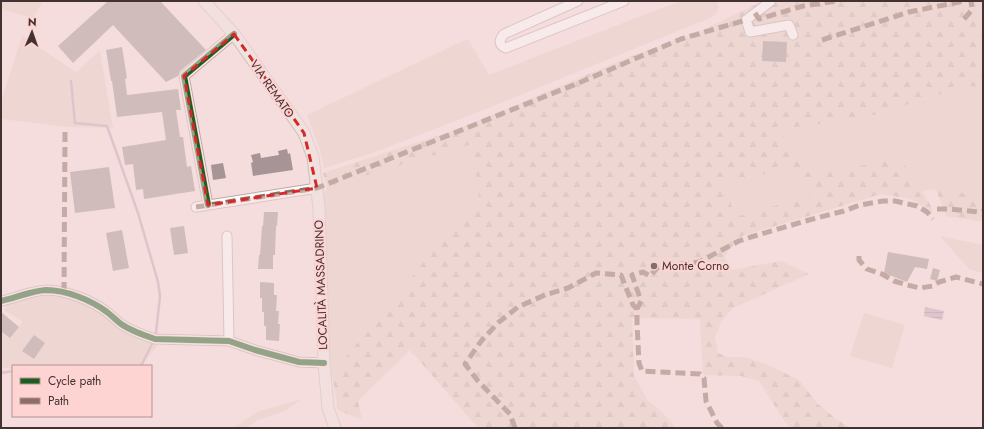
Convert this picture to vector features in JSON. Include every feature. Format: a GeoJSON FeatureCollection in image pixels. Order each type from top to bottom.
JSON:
{"type":"FeatureCollection","features":[{"type":"Feature","properties":{"kind":"main road","name":"VIA REMATO"},"geometry":{"type":"LineString","coordinates":[[204,1],[234,34],[304,133],[313,158],[317,188]]}},
{"type":"Feature","properties":{"kind":"main road","name":"LOCALITÀ MASSADRINO"},"geometry":{"type":"LineString","coordinates":[[317,188],[320,216],[324,362],[328,408],[335,428]]}},
{"type":"Feature","properties":{"kind":"street"},"geometry":{"type":"LineString","coordinates":[[578,1],[504,34],[500,38],[500,43],[506,48],[624,1]]}},
{"type":"Feature","properties":{"kind":"street"},"geometry":{"type":"LineString","coordinates":[[771,1],[746,20],[750,32],[789,25],[793,35]]}},
{"type":"Feature","properties":{"kind":"street"},"geometry":{"type":"LineString","coordinates":[[208,205],[184,76],[234,34]]}},
{"type":"Feature","properties":{"kind":"street"},"geometry":{"type":"LineString","coordinates":[[196,207],[317,188]]}},
{"type":"Feature","properties":{"kind":"street"},"geometry":{"type":"LineString","coordinates":[[227,236],[229,341]]}},
{"type":"Feature","properties":{"kind":"street"},"geometry":{"type":"LineString","coordinates":[[1,301],[29,292],[47,290],[64,292],[94,304],[107,312],[121,324],[144,336],[155,339],[229,341],[299,362],[324,362]]}},
{"type":"Feature","properties":{"kind":"highlighted area"},"geometry":{"type":"Polygon","coordinates":[[[234,34],[304,133],[317,188],[208,205],[184,76],[234,34]]]}},
{"type":"Feature","properties":{"kind":"green space"},"geometry":{"type":"Polygon","coordinates":[[[1,1],[43,1],[33,18],[1,9],[1,1]]]}},
{"type":"Feature","properties":{"kind":"green space"},"geometry":{"type":"Polygon","coordinates":[[[683,1],[716,1],[719,7],[716,14],[710,18],[378,151],[324,168],[320,150],[307,115],[467,39],[489,75],[683,1]]]}},
{"type":"Feature","properties":{"kind":"green space"},"geometry":{"type":"Polygon","coordinates":[[[763,1],[983,1],[983,87],[967,86],[860,119],[780,129],[787,143],[799,153],[818,175],[890,160],[904,164],[931,206],[933,213],[911,199],[881,194],[742,236],[728,251],[725,257],[732,270],[781,261],[809,274],[733,308],[721,322],[715,337],[718,353],[727,357],[745,357],[768,365],[799,380],[818,404],[836,419],[851,428],[789,428],[759,381],[741,376],[703,375],[700,319],[632,318],[634,376],[648,401],[657,407],[675,428],[478,428],[410,350],[358,401],[362,420],[338,410],[332,374],[479,195],[472,144],[327,187],[323,173],[459,129],[624,59],[701,31],[763,1]],[[790,168],[725,183],[735,217],[811,196],[790,168]]]}},
{"type":"Feature","properties":{"kind":"green space"},"geometry":{"type":"Polygon","coordinates":[[[22,36],[76,72],[100,51],[113,128],[69,127],[1,119],[1,102],[22,36]]]}},
{"type":"Feature","properties":{"kind":"green space"},"geometry":{"type":"Polygon","coordinates":[[[967,86],[983,87],[983,196],[936,189],[921,191],[904,164],[890,160],[818,176],[799,153],[787,143],[780,129],[860,119],[967,86]]]}},
{"type":"Feature","properties":{"kind":"green space"},"geometry":{"type":"Polygon","coordinates":[[[472,144],[480,195],[332,374],[327,364],[324,194],[327,187],[472,144]]]}},
{"type":"Feature","properties":{"kind":"green space"},"geometry":{"type":"Polygon","coordinates":[[[790,168],[811,196],[735,218],[725,183],[790,168]]]}},
{"type":"Feature","properties":{"kind":"green space"},"geometry":{"type":"Polygon","coordinates":[[[936,189],[983,196],[983,222],[946,216],[936,189]]]}},
{"type":"Feature","properties":{"kind":"green space"},"geometry":{"type":"Polygon","coordinates":[[[940,236],[983,245],[983,273],[969,269],[940,236]]]}},
{"type":"Feature","properties":{"kind":"green space"},"geometry":{"type":"Polygon","coordinates":[[[32,297],[71,297],[159,340],[156,348],[141,365],[12,365],[12,369],[1,367],[1,331],[10,338],[22,321],[4,310],[7,303],[32,297]]]}},
{"type":"Feature","properties":{"kind":"green space"},"geometry":{"type":"Polygon","coordinates":[[[864,313],[905,325],[892,368],[850,356],[864,313]]]}},
{"type":"Feature","properties":{"kind":"green space"},"geometry":{"type":"Polygon","coordinates":[[[302,399],[285,411],[258,420],[247,428],[233,428],[257,412],[302,399]]]}},
{"type":"Feature","properties":{"kind":"shaded area"},"geometry":{"type":"Polygon","coordinates":[[[925,307],[944,311],[942,320],[924,316],[925,307]]]}},
{"type":"Feature","properties":{"kind":"building"},"geometry":{"type":"Polygon","coordinates":[[[108,1],[160,1],[206,50],[180,71],[178,76],[166,82],[113,25],[73,63],[58,46],[108,1]]]}},
{"type":"Feature","properties":{"kind":"building"},"geometry":{"type":"Polygon","coordinates":[[[763,41],[787,42],[786,62],[762,61],[763,41]]]}},
{"type":"Feature","properties":{"kind":"building"},"geometry":{"type":"Polygon","coordinates":[[[122,47],[127,78],[125,79],[127,95],[178,89],[181,110],[176,110],[180,137],[183,137],[187,167],[191,166],[195,191],[144,199],[143,189],[136,190],[133,164],[125,165],[122,147],[166,140],[162,112],[117,117],[106,50],[122,47]]]}},
{"type":"Feature","properties":{"kind":"building"},"geometry":{"type":"Polygon","coordinates":[[[287,149],[288,154],[290,153],[293,170],[253,176],[251,163],[253,162],[251,155],[260,153],[261,158],[279,155],[278,151],[287,149]]]}},
{"type":"Feature","properties":{"kind":"building"},"geometry":{"type":"Polygon","coordinates":[[[223,163],[226,178],[213,180],[211,165],[223,163]]]}},
{"type":"Feature","properties":{"kind":"building"},"geometry":{"type":"Polygon","coordinates":[[[109,167],[115,208],[75,213],[70,172],[109,167]]]}},
{"type":"Feature","properties":{"kind":"building"},"geometry":{"type":"Polygon","coordinates":[[[264,212],[278,212],[275,255],[273,255],[273,269],[258,269],[264,212]]]}},
{"type":"Feature","properties":{"kind":"building"},"geometry":{"type":"Polygon","coordinates":[[[184,226],[188,253],[174,255],[170,228],[184,226]]]}},
{"type":"Feature","properties":{"kind":"building"},"geometry":{"type":"Polygon","coordinates":[[[122,230],[129,268],[113,271],[106,233],[122,230]]]}},
{"type":"Feature","properties":{"kind":"building"},"geometry":{"type":"Polygon","coordinates":[[[888,252],[929,259],[927,269],[915,267],[907,282],[884,273],[888,252]]]}},
{"type":"Feature","properties":{"kind":"building"},"geometry":{"type":"Polygon","coordinates":[[[933,268],[940,270],[937,281],[930,279],[933,268]]]}},
{"type":"Feature","properties":{"kind":"building"},"geometry":{"type":"Polygon","coordinates":[[[260,282],[274,283],[274,295],[277,295],[276,311],[279,311],[279,341],[266,340],[264,312],[262,312],[262,298],[260,298],[260,282]]]}},
{"type":"Feature","properties":{"kind":"building"},"geometry":{"type":"Polygon","coordinates":[[[1,312],[19,327],[10,338],[1,331],[1,312]]]}},
{"type":"Feature","properties":{"kind":"building"},"geometry":{"type":"Polygon","coordinates":[[[34,335],[45,343],[34,359],[22,351],[34,335]]]}},
{"type":"Feature","properties":{"kind":"waterway"},"geometry":{"type":"LineString","coordinates":[[71,81],[75,123],[107,126],[138,213],[158,282],[160,296],[156,333]]}},
{"type":"Feature","properties":{"kind":"waterway"},"geometry":{"type":"LineString","coordinates":[[142,365],[152,344]]}},
{"type":"Feature","properties":{"kind":"waterway"},"geometry":{"type":"LineString","coordinates":[[1,373],[12,371]]}},
{"type":"Feature","properties":{"kind":"marked path"},"geometry":{"type":"LineString","coordinates":[[755,13],[759,19],[803,6],[836,1]]}},
{"type":"Feature","properties":{"kind":"marked path"},"geometry":{"type":"LineString","coordinates":[[822,40],[909,12],[964,1]]}},
{"type":"Feature","properties":{"kind":"marked path"},"geometry":{"type":"LineString","coordinates":[[964,19],[972,10],[971,1]]}},
{"type":"Feature","properties":{"kind":"marked path"},"geometry":{"type":"LineString","coordinates":[[196,207],[317,188],[581,82],[681,39],[746,20]]}},
{"type":"Feature","properties":{"kind":"marked path"},"geometry":{"type":"LineString","coordinates":[[64,292],[65,130]]}},
{"type":"Feature","properties":{"kind":"marked path"},"geometry":{"type":"LineString","coordinates":[[722,428],[717,423],[706,401],[704,378],[700,374],[642,371],[639,363],[637,323],[637,309],[641,301],[632,275],[643,272],[650,276],[658,267],[699,262],[739,241],[860,205],[883,201],[895,201],[917,206],[927,212],[933,219]]}},
{"type":"Feature","properties":{"kind":"marked path"},"geometry":{"type":"LineString","coordinates":[[937,209],[983,211]]}},
{"type":"Feature","properties":{"kind":"marked path"},"geometry":{"type":"LineString","coordinates":[[859,256],[859,260],[867,269],[882,274],[894,281],[920,288],[933,286],[939,282],[956,277],[983,284]]}},
{"type":"Feature","properties":{"kind":"marked path"},"geometry":{"type":"LineString","coordinates":[[515,428],[510,414],[478,381],[465,364],[482,340],[499,322],[518,307],[545,295],[568,288],[596,273],[621,275],[633,305],[637,309]]}},
{"type":"Feature","properties":{"kind":"cycle path"},"geometry":{"type":"LineString","coordinates":[[208,205],[184,76],[234,34]]}},
{"type":"Feature","properties":{"kind":"cycle path"},"geometry":{"type":"LineString","coordinates":[[1,301],[29,293],[54,290],[78,296],[101,308],[121,324],[137,333],[155,339],[229,341],[299,362],[324,363]]}},
{"type":"Feature","properties":{"kind":"place","name":"Monte Corno"},"geometry":{"type":"Point","coordinates":[654,266]}}]}
